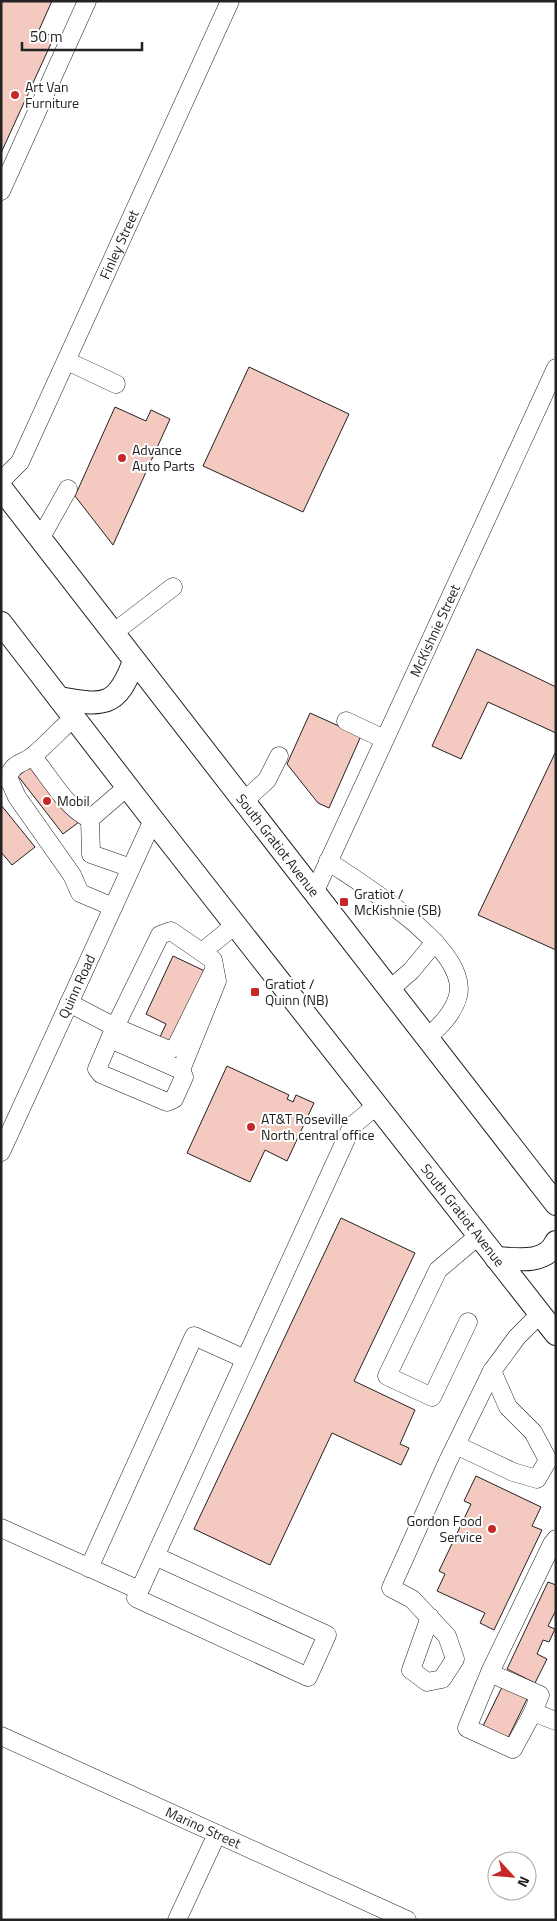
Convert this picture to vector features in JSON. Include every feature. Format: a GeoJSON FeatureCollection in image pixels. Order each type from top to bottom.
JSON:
{"type":"FeatureCollection","features":[{"type":"Feature","properties":{"kind":"main road","name":"South Gratiot Avenue"},"geometry":{"type":"LineString","coordinates":[[1,488],[556,1204]]}},
{"type":"Feature","properties":{"kind":"main road","name":"South Gratiot Avenue"},"geometry":{"type":"LineString","coordinates":[[1,623],[235,926],[556,1334]]}},
{"type":"Feature","properties":{"kind":"main road"},"geometry":{"type":"LineString","coordinates":[[59,698],[90,704],[104,702],[118,693],[127,680],[134,661]]}},
{"type":"Feature","properties":{"kind":"main road"},"geometry":{"type":"LineString","coordinates":[[496,1258],[536,1258],[543,1256],[556,1242]]}},
{"type":"Feature","properties":{"kind":"street"},"geometry":{"type":"LineString","coordinates":[[1,191],[87,1]]}},
{"type":"Feature","properties":{"kind":"street","name":"Finley Street"},"geometry":{"type":"LineString","coordinates":[[1,481],[20,462],[230,1]]}},
{"type":"Feature","properties":{"kind":"street"},"geometry":{"type":"LineString","coordinates":[[67,361],[116,384]]}},
{"type":"Feature","properties":{"kind":"street","name":"McKishnie Street"},"geometry":{"type":"LineString","coordinates":[[314,893],[556,368]]}},
{"type":"Feature","properties":{"kind":"street"},"geometry":{"type":"LineString","coordinates":[[40,539],[68,488]]}},
{"type":"Feature","properties":{"kind":"street"},"geometry":{"type":"LineString","coordinates":[[113,633],[173,587]]}},
{"type":"Feature","properties":{"kind":"street"},"geometry":{"type":"LineString","coordinates":[[74,717],[32,757],[20,762],[12,769],[8,777],[10,785],[72,875],[80,893],[114,907]]}},
{"type":"Feature","properties":{"kind":"street"},"geometry":{"type":"LineString","coordinates":[[346,722],[384,739]]}},
{"type":"Feature","properties":{"kind":"street"},"geometry":{"type":"LineString","coordinates":[[243,802],[267,780],[279,756]]}},
{"type":"Feature","properties":{"kind":"street"},"geometry":{"type":"LineString","coordinates":[[32,757],[82,816],[90,819]]}},
{"type":"Feature","properties":{"kind":"street"},"geometry":{"type":"LineString","coordinates":[[90,819],[127,787]]}},
{"type":"Feature","properties":{"kind":"street"},"geometry":{"type":"LineString","coordinates":[[72,875],[91,854],[90,819]]}},
{"type":"Feature","properties":{"kind":"street","name":"Quinn Road"},"geometry":{"type":"LineString","coordinates":[[1,1152],[153,820]]}},
{"type":"Feature","properties":{"kind":"street"},"geometry":{"type":"LineString","coordinates":[[91,854],[131,868]]}},
{"type":"Feature","properties":{"kind":"street"},"geometry":{"type":"LineString","coordinates":[[328,861],[410,918],[435,942],[456,972],[458,994],[448,1018],[427,1038]]}},
{"type":"Feature","properties":{"kind":"street"},"geometry":{"type":"LineString","coordinates":[[202,952],[235,926]]}},
{"type":"Feature","properties":{"kind":"street"},"geometry":{"type":"LineString","coordinates":[[70,1003],[112,1033],[181,1070],[184,1077],[174,1099],[167,1102],[100,1074],[96,1069],[112,1033],[160,935],[171,931],[213,960],[217,981],[181,1070]]}},
{"type":"Feature","properties":{"kind":"street"},"geometry":{"type":"LineString","coordinates":[[389,990],[411,971],[435,942]]}},
{"type":"Feature","properties":{"kind":"street"},"geometry":{"type":"LineString","coordinates":[[112,1033],[170,1050],[176,1047],[214,970]]}},
{"type":"Feature","properties":{"kind":"street"},"geometry":{"type":"LineString","coordinates":[[155,1556],[326,1635],[308,1677],[136,1598],[139,1590],[352,1126],[376,1106]]}},
{"type":"Feature","properties":{"kind":"street"},"geometry":{"type":"LineString","coordinates":[[468,1322],[432,1397],[387,1376],[438,1270],[478,1236]]}},
{"type":"Feature","properties":{"kind":"street"},"geometry":{"type":"LineString","coordinates":[[430,1617],[412,1600],[391,1588],[492,1371],[517,1337],[540,1314]]}},
{"type":"Feature","properties":{"kind":"street"},"geometry":{"type":"LineString","coordinates":[[89,1568],[194,1336],[245,1359]]}},
{"type":"Feature","properties":{"kind":"street"},"geometry":{"type":"LineString","coordinates":[[456,1445],[513,1472],[537,1479],[548,1460],[533,1432],[508,1407],[492,1371]]}},
{"type":"Feature","properties":{"kind":"street"},"geometry":{"type":"LineString","coordinates":[[1,1528],[139,1590]]}},
{"type":"Feature","properties":{"kind":"street"},"geometry":{"type":"LineString","coordinates":[[490,1673],[540,1695],[513,1749],[467,1728],[490,1673],[556,1539]]}},
{"type":"Feature","properties":{"kind":"street"},"geometry":{"type":"LineString","coordinates":[[533,1712],[556,1721]]}},
{"type":"Feature","properties":{"kind":"street","name":"Marino Street"},"geometry":{"type":"LineString","coordinates":[[1,1736],[406,1920]]}},
{"type":"Feature","properties":{"kind":"street"},"geometry":{"type":"LineString","coordinates":[[177,1920],[217,1834]]}},
{"type":"Feature","properties":{"kind":"building","name":"Art Van Furniture"},"geometry":{"type":"Polygon","coordinates":[[[1,1],[52,1],[39,30],[54,37],[1,153],[1,1]]]}},
{"type":"Feature","properties":{"kind":"building"},"geometry":{"type":"Polygon","coordinates":[[[249,367],[349,414],[303,512],[203,466],[249,367]]]}},
{"type":"Feature","properties":{"kind":"building","name":"Advance Auto Parts"},"geometry":{"type":"Polygon","coordinates":[[[115,407],[146,421],[151,410],[170,419],[113,545],[75,496],[115,407]]]}},
{"type":"Feature","properties":{"kind":"building"},"geometry":{"type":"Polygon","coordinates":[[[477,649],[556,687],[556,733],[488,702],[461,759],[432,746],[477,649]]]}},
{"type":"Feature","properties":{"kind":"building"},"geometry":{"type":"Polygon","coordinates":[[[310,713],[361,736],[329,808],[318,803],[287,764],[310,713]]]}},
{"type":"Feature","properties":{"kind":"building"},"geometry":{"type":"Polygon","coordinates":[[[556,751],[556,950],[478,915],[556,751]]]}},
{"type":"Feature","properties":{"kind":"building"},"geometry":{"type":"Polygon","coordinates":[[[33,765],[79,822],[63,834],[18,776],[33,765]]]}},
{"type":"Feature","properties":{"kind":"building"},"geometry":{"type":"Polygon","coordinates":[[[1,805],[35,847],[12,865],[1,852],[1,805]]]}},
{"type":"Feature","properties":{"kind":"building"},"geometry":{"type":"Polygon","coordinates":[[[173,956],[209,973],[175,1044],[160,1037],[166,1024],[146,1014],[173,956]]]}},
{"type":"Feature","properties":{"kind":"building","name":"AT&T Roseville North central office"},"geometry":{"type":"Polygon","coordinates":[[[227,1066],[289,1095],[287,1099],[293,1102],[296,1095],[314,1103],[287,1161],[265,1150],[250,1182],[187,1153],[227,1066]]]}},
{"type":"Feature","properties":{"kind":"building"},"geometry":{"type":"Polygon","coordinates":[[[341,1218],[415,1253],[354,1381],[415,1410],[400,1444],[409,1448],[401,1465],[332,1433],[270,1565],[194,1529],[341,1218]]]}},
{"type":"Feature","properties":{"kind":"building"},"geometry":{"type":"Polygon","coordinates":[[[476,1476],[541,1507],[532,1526],[542,1530],[494,1630],[480,1623],[485,1613],[437,1591],[445,1574],[439,1571],[471,1504],[464,1501],[476,1476]]]}},
{"type":"Feature","properties":{"kind":"building"},"geometry":{"type":"Polygon","coordinates":[[[548,1582],[556,1585],[556,1610],[548,1626],[555,1629],[549,1642],[543,1640],[537,1654],[547,1659],[535,1683],[507,1669],[548,1582]]]}},
{"type":"Feature","properties":{"kind":"building"},"geometry":{"type":"Polygon","coordinates":[[[503,1685],[528,1697],[507,1740],[482,1728],[503,1685]]]}},
{"type":"Feature","properties":{"kind":"place","name":"Art Van Furniture"},"geometry":{"type":"Point","coordinates":[15,95]}},
{"type":"Feature","properties":{"kind":"place","name":"Advance Auto Parts"},"geometry":{"type":"Point","coordinates":[122,458]}},
{"type":"Feature","properties":{"kind":"place","name":"Mobil"},"geometry":{"type":"Point","coordinates":[47,801]}},
{"type":"Feature","properties":{"kind":"place","name":"Gratiot / McKishnie (SB)"},"geometry":{"type":"Point","coordinates":[344,902]}},
{"type":"Feature","properties":{"kind":"place","name":"Gratiot / Quinn (NB)"},"geometry":{"type":"Point","coordinates":[255,992]}},
{"type":"Feature","properties":{"kind":"place","name":"AT&T Roseville North central office"},"geometry":{"type":"Point","coordinates":[251,1127]}},
{"type":"Feature","properties":{"kind":"place","name":"Gordon Food Service"},"geometry":{"type":"Point","coordinates":[492,1529]}}]}
